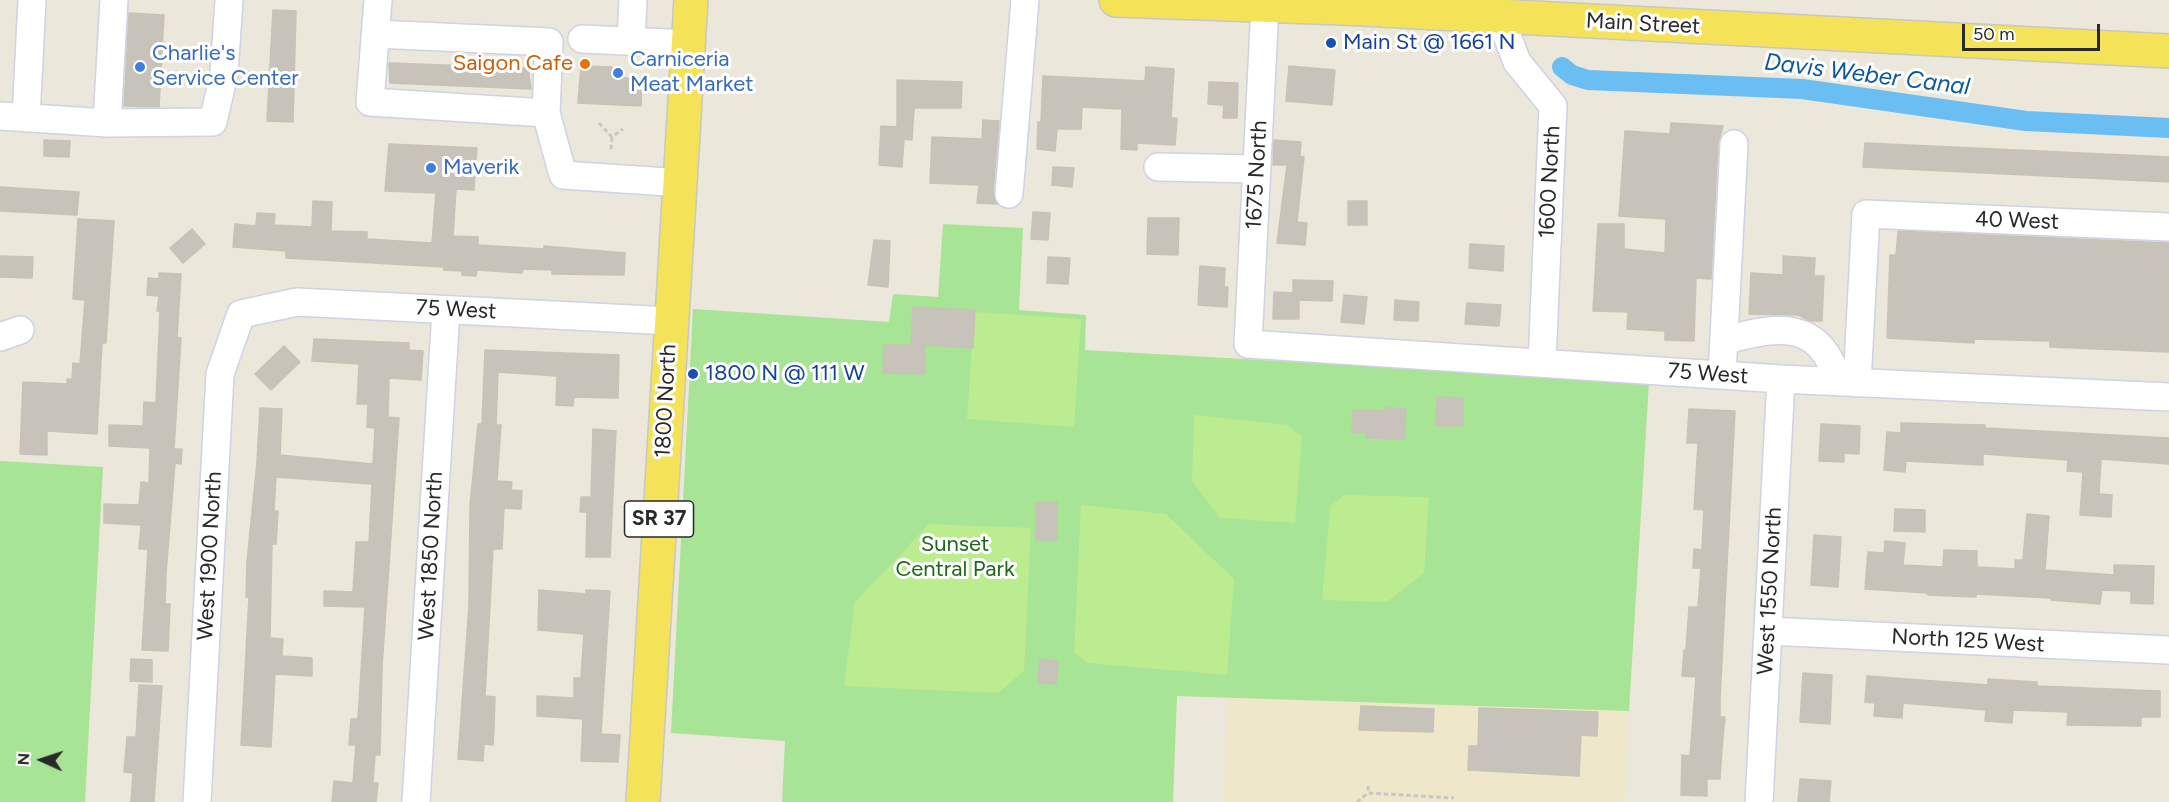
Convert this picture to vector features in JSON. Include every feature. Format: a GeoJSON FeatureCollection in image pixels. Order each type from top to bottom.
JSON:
{"type":"FeatureCollection","features":[{"type":"Feature","properties":{"kind":"main road","name":"1800 North"},"geometry":{"type":"LineString","coordinates":[[643,802],[671,321],[682,183],[691,0]]}},
{"type":"Feature","properties":{"kind":"main road","name":"Main Street"},"geometry":{"type":"LineString","coordinates":[[1116,0],[2169,51]]}},
{"type":"Feature","properties":{"kind":"street"},"geometry":{"type":"LineString","coordinates":[[32,0],[13,117],[107,123],[213,122],[224,74],[229,0]]}},
{"type":"Feature","properties":{"kind":"street"},"geometry":{"type":"LineString","coordinates":[[107,123],[114,0]]}},
{"type":"Feature","properties":{"kind":"street"},"geometry":{"type":"LineString","coordinates":[[378,0],[370,102],[546,113]]}},
{"type":"Feature","properties":{"kind":"street"},"geometry":{"type":"LineString","coordinates":[[631,41],[633,0]]}},
{"type":"Feature","properties":{"kind":"street"},"geometry":{"type":"LineString","coordinates":[[1009,194],[1025,0]]}},
{"type":"Feature","properties":{"kind":"street","name":"1675 North"},"geometry":{"type":"LineString","coordinates":[[1248,344],[1265,6]]}},
{"type":"Feature","properties":{"kind":"street","name":"1600 North"},"geometry":{"type":"LineString","coordinates":[[1500,17],[1517,62],[1553,106],[1542,363]]}},
{"type":"Feature","properties":{"kind":"street"},"geometry":{"type":"LineString","coordinates":[[376,34],[549,42],[546,113],[563,175],[682,183]]}},
{"type":"Feature","properties":{"kind":"street"},"geometry":{"type":"LineString","coordinates":[[582,39],[690,44]]}},
{"type":"Feature","properties":{"kind":"street"},"geometry":{"type":"LineString","coordinates":[[1722,375],[1734,144]]}},
{"type":"Feature","properties":{"kind":"street"},"geometry":{"type":"LineString","coordinates":[[1158,167],[1257,169]]}},
{"type":"Feature","properties":{"kind":"street","name":"40 West"},"geometry":{"type":"LineString","coordinates":[[1847,382],[1866,214],[2169,227]]}},
{"type":"Feature","properties":{"kind":"street","name":"75 West"},"geometry":{"type":"LineString","coordinates":[[241,314],[297,302],[671,321]]}},
{"type":"Feature","properties":{"kind":"street","name":"West 1850 North"},"geometry":{"type":"LineString","coordinates":[[416,802],[446,310]]}},
{"type":"Feature","properties":{"kind":"street","name":"West 1900 North"},"geometry":{"type":"LineString","coordinates":[[197,802],[220,374],[241,314]]}},
{"type":"Feature","properties":{"kind":"street"},"geometry":{"type":"LineString","coordinates":[[1724,341],[1756,331],[1796,332],[1822,346],[1847,382]]}},
{"type":"Feature","properties":{"kind":"street","name":"75 West"},"geometry":{"type":"LineString","coordinates":[[1248,344],[1781,379],[2169,398]]}},
{"type":"Feature","properties":{"kind":"street","name":"West 1550 North"},"geometry":{"type":"LineString","coordinates":[[1759,802],[1781,379]]}},
{"type":"Feature","properties":{"kind":"street","name":"North 125 West"},"geometry":{"type":"LineString","coordinates":[[1768,631],[2169,650]]}},
{"type":"Feature","properties":{"kind":"path"},"geometry":{"type":"LineString","coordinates":[[599,123],[612,137],[611,149]]}},
{"type":"Feature","properties":{"kind":"path"},"geometry":{"type":"LineString","coordinates":[[612,137],[623,129]]}},
{"type":"Feature","properties":{"kind":"path"},"geometry":{"type":"LineString","coordinates":[[1368,786],[1368,793]]}},
{"type":"Feature","properties":{"kind":"path"},"geometry":{"type":"LineString","coordinates":[[1358,802],[1368,793],[1454,798]]}},
{"type":"Feature","properties":{"kind":"shaded area"},"geometry":{"type":"Polygon","coordinates":[[[1228,698],[1629,711],[1625,802],[1223,802],[1228,698]]]}},
{"type":"Feature","properties":{"kind":"green space","name":"Sunset Central Park"},"geometry":{"type":"Polygon","coordinates":[[[943,224],[1023,228],[1019,310],[1086,315],[1085,350],[1649,382],[1629,711],[1177,696],[1173,802],[782,802],[785,741],[671,733],[693,309],[889,322],[893,294],[938,297],[943,224]]]}},
{"type":"Feature","properties":{"kind":"green space"},"geometry":{"type":"Polygon","coordinates":[[[974,312],[1081,319],[1074,427],[967,419],[974,312]]]}},
{"type":"Feature","properties":{"kind":"green space"},"geometry":{"type":"Polygon","coordinates":[[[1194,415],[1288,425],[1302,437],[1295,523],[1220,518],[1192,481],[1194,415]]]}},
{"type":"Feature","properties":{"kind":"green space"},"geometry":{"type":"Polygon","coordinates":[[[0,461],[103,467],[85,802],[0,802],[0,461]]]}},
{"type":"Feature","properties":{"kind":"green space"},"geometry":{"type":"Polygon","coordinates":[[[1345,495],[1429,497],[1424,573],[1387,602],[1322,600],[1330,506],[1345,495]]]}},
{"type":"Feature","properties":{"kind":"green space"},"geometry":{"type":"Polygon","coordinates":[[[1081,505],[1166,514],[1234,579],[1227,675],[1088,663],[1074,653],[1081,505]]]}},
{"type":"Feature","properties":{"kind":"green space"},"geometry":{"type":"Polygon","coordinates":[[[929,524],[1031,528],[1024,671],[998,693],[844,686],[855,602],[929,524]]]}},
{"type":"Feature","properties":{"kind":"building"},"geometry":{"type":"Polygon","coordinates":[[[273,10],[296,11],[293,122],[267,121],[273,10]]]}},
{"type":"Feature","properties":{"kind":"building","name":"Charlie's Service Center"},"geometry":{"type":"Polygon","coordinates":[[[129,13],[164,15],[159,107],[124,106],[129,13]]]}},
{"type":"Feature","properties":{"kind":"building","name":"Maverik"},"geometry":{"type":"Polygon","coordinates":[[[389,63],[528,68],[531,89],[390,83],[389,63]]]}},
{"type":"Feature","properties":{"kind":"building"},"geometry":{"type":"Polygon","coordinates":[[[581,66],[612,67],[611,77],[642,79],[641,106],[578,103],[581,66]]]}},
{"type":"Feature","properties":{"kind":"building"},"geometry":{"type":"Polygon","coordinates":[[[1289,66],[1335,70],[1332,105],[1286,101],[1289,66]]]}},
{"type":"Feature","properties":{"kind":"building"},"geometry":{"type":"Polygon","coordinates":[[[1146,67],[1174,69],[1171,118],[1177,118],[1175,145],[1137,143],[1137,150],[1121,149],[1122,109],[1082,107],[1081,129],[1057,129],[1055,151],[1037,149],[1043,76],[1145,81],[1146,67]]]}},
{"type":"Feature","properties":{"kind":"building"},"geometry":{"type":"Polygon","coordinates":[[[897,80],[962,82],[961,108],[914,108],[912,140],[904,139],[902,167],[879,165],[881,126],[897,127],[897,80]]]}},
{"type":"Feature","properties":{"kind":"building"},"geometry":{"type":"Polygon","coordinates":[[[1209,82],[1238,83],[1237,118],[1223,118],[1224,105],[1208,104],[1209,82]]]}},
{"type":"Feature","properties":{"kind":"building"},"geometry":{"type":"Polygon","coordinates":[[[983,120],[999,121],[993,193],[998,204],[977,203],[979,185],[930,183],[932,137],[982,139],[983,120]]]}},
{"type":"Feature","properties":{"kind":"building"},"geometry":{"type":"Polygon","coordinates":[[[1671,123],[1723,126],[1718,143],[1711,279],[1696,278],[1694,341],[1665,340],[1665,331],[1627,329],[1628,312],[1593,311],[1598,224],[1624,224],[1624,249],[1665,253],[1666,219],[1619,216],[1625,131],[1670,134],[1671,123]]]}},
{"type":"Feature","properties":{"kind":"building"},"geometry":{"type":"Polygon","coordinates":[[[44,140],[70,141],[69,157],[44,156],[44,140]]]}},
{"type":"Feature","properties":{"kind":"building"},"geometry":{"type":"Polygon","coordinates":[[[1274,140],[1301,142],[1300,156],[1304,157],[1297,222],[1307,223],[1305,245],[1277,243],[1287,165],[1273,165],[1274,140]]]}},
{"type":"Feature","properties":{"kind":"building"},"geometry":{"type":"Polygon","coordinates":[[[1865,143],[2169,157],[2169,182],[1863,167],[1865,143]]]}},
{"type":"Feature","properties":{"kind":"building"},"geometry":{"type":"Polygon","coordinates":[[[389,144],[477,148],[474,190],[456,189],[453,236],[478,237],[478,245],[544,249],[544,246],[625,253],[624,275],[552,274],[552,270],[523,269],[522,273],[477,270],[476,276],[462,275],[462,271],[444,270],[444,267],[286,258],[286,251],[233,247],[235,224],[256,226],[257,213],[275,214],[274,225],[312,227],[313,201],[332,202],[331,231],[367,232],[367,239],[432,243],[436,193],[385,191],[389,144]]]}},
{"type":"Feature","properties":{"kind":"building"},"geometry":{"type":"Polygon","coordinates":[[[1053,167],[1074,168],[1072,187],[1052,185],[1053,167]]]}},
{"type":"Feature","properties":{"kind":"building"},"geometry":{"type":"Polygon","coordinates":[[[0,187],[79,192],[77,215],[0,211],[0,187]]]}},
{"type":"Feature","properties":{"kind":"building"},"geometry":{"type":"Polygon","coordinates":[[[1348,201],[1367,201],[1367,225],[1348,225],[1348,201]]]}},
{"type":"Feature","properties":{"kind":"building"},"geometry":{"type":"Polygon","coordinates":[[[1033,212],[1050,213],[1048,240],[1031,239],[1033,212]]]}},
{"type":"Feature","properties":{"kind":"building"},"geometry":{"type":"Polygon","coordinates":[[[1148,218],[1179,218],[1178,255],[1147,254],[1148,218]]]}},
{"type":"Feature","properties":{"kind":"building"},"geometry":{"type":"Polygon","coordinates":[[[78,219],[114,221],[106,343],[102,343],[97,434],[47,431],[47,455],[20,454],[23,382],[67,384],[67,379],[72,379],[73,363],[80,364],[85,300],[73,299],[78,219]]]}},
{"type":"Feature","properties":{"kind":"building"},"geometry":{"type":"Polygon","coordinates":[[[192,229],[205,244],[183,263],[170,248],[192,229]]]}},
{"type":"Feature","properties":{"kind":"building"},"geometry":{"type":"Polygon","coordinates":[[[1898,231],[2169,243],[2169,352],[2050,347],[2050,341],[1974,339],[1974,343],[1887,338],[1890,255],[1896,255],[1898,231]]]}},
{"type":"Feature","properties":{"kind":"building"},"geometry":{"type":"Polygon","coordinates":[[[874,240],[890,241],[888,287],[868,285],[874,240]]]}},
{"type":"Feature","properties":{"kind":"building"},"geometry":{"type":"Polygon","coordinates":[[[1470,244],[1504,246],[1503,271],[1469,268],[1470,244]]]}},
{"type":"Feature","properties":{"kind":"building"},"geometry":{"type":"Polygon","coordinates":[[[0,256],[33,257],[32,278],[0,277],[0,256]]]}},
{"type":"Feature","properties":{"kind":"building"},"geometry":{"type":"Polygon","coordinates":[[[1783,256],[1815,258],[1814,276],[1824,276],[1822,321],[1809,321],[1799,315],[1749,314],[1751,273],[1783,275],[1783,256]]]}},
{"type":"Feature","properties":{"kind":"building"},"geometry":{"type":"Polygon","coordinates":[[[1048,257],[1070,258],[1068,284],[1047,283],[1048,257]]]}},
{"type":"Feature","properties":{"kind":"building"},"geometry":{"type":"Polygon","coordinates":[[[1200,266],[1225,268],[1224,287],[1228,287],[1227,307],[1198,305],[1200,266]]]}},
{"type":"Feature","properties":{"kind":"building"},"geometry":{"type":"Polygon","coordinates":[[[159,273],[181,274],[177,337],[181,338],[174,449],[182,449],[181,464],[175,463],[166,573],[165,604],[170,604],[168,651],[142,650],[148,549],[139,549],[141,525],[104,523],[104,504],[139,505],[141,482],[149,483],[150,448],[109,446],[109,425],[143,426],[144,402],[156,403],[159,296],[147,295],[148,278],[159,279],[159,273]]]}},
{"type":"Feature","properties":{"kind":"building"},"geometry":{"type":"Polygon","coordinates":[[[1293,280],[1333,281],[1332,301],[1299,300],[1299,319],[1273,319],[1274,292],[1293,293],[1293,280]]]}},
{"type":"Feature","properties":{"kind":"building"},"geometry":{"type":"Polygon","coordinates":[[[1344,295],[1367,297],[1364,324],[1341,322],[1344,295]]]}},
{"type":"Feature","properties":{"kind":"building"},"geometry":{"type":"Polygon","coordinates":[[[1395,300],[1419,302],[1418,321],[1394,320],[1395,300]]]}},
{"type":"Feature","properties":{"kind":"building"},"geometry":{"type":"Polygon","coordinates":[[[1467,303],[1501,305],[1499,326],[1465,324],[1467,303]]]}},
{"type":"Feature","properties":{"kind":"building"},"geometry":{"type":"Polygon","coordinates":[[[913,307],[975,310],[973,348],[925,345],[924,374],[883,373],[884,345],[911,345],[913,307]]]}},
{"type":"Feature","properties":{"kind":"building"},"geometry":{"type":"Polygon","coordinates":[[[314,339],[409,343],[409,350],[423,351],[421,380],[389,378],[388,417],[399,418],[382,667],[380,755],[375,755],[373,783],[378,783],[376,802],[332,802],[334,781],[353,783],[356,745],[349,745],[351,719],[358,719],[365,607],[324,606],[324,591],[353,592],[356,542],[369,542],[372,484],[276,477],[274,511],[278,511],[276,544],[272,544],[270,638],[283,639],[282,656],[312,658],[312,676],[275,674],[271,747],[241,745],[249,597],[246,597],[247,562],[260,408],[282,409],[280,455],[373,464],[375,428],[367,427],[368,404],[357,404],[359,364],[312,361],[314,339]]]}},
{"type":"Feature","properties":{"kind":"building"},"geometry":{"type":"Polygon","coordinates":[[[284,346],[300,362],[271,390],[255,374],[284,346]]]}},
{"type":"Feature","properties":{"kind":"building"},"geometry":{"type":"Polygon","coordinates":[[[485,350],[619,355],[618,398],[574,397],[573,406],[556,405],[557,376],[498,372],[496,425],[501,425],[497,481],[512,482],[511,490],[522,491],[521,509],[504,508],[502,549],[493,549],[485,696],[495,697],[494,726],[493,745],[484,744],[483,761],[458,759],[469,605],[470,505],[478,424],[482,424],[485,350]]]}},
{"type":"Feature","properties":{"kind":"building"},"geometry":{"type":"Polygon","coordinates":[[[1437,397],[1463,398],[1463,426],[1436,426],[1437,397]]]}},
{"type":"Feature","properties":{"kind":"building"},"geometry":{"type":"Polygon","coordinates":[[[1385,408],[1406,409],[1404,439],[1366,438],[1366,432],[1352,432],[1353,410],[1384,411],[1385,408]]]}},
{"type":"Feature","properties":{"kind":"building"},"geometry":{"type":"Polygon","coordinates":[[[1689,409],[1735,411],[1720,699],[1720,717],[1725,717],[1720,779],[1707,779],[1707,796],[1681,795],[1682,755],[1690,756],[1696,677],[1682,676],[1684,650],[1686,650],[1689,607],[1698,607],[1701,568],[1693,568],[1694,549],[1702,550],[1704,510],[1694,509],[1698,443],[1687,443],[1689,409]]]}},
{"type":"Feature","properties":{"kind":"building"},"geometry":{"type":"Polygon","coordinates":[[[1901,423],[1985,425],[1985,428],[2169,438],[2169,464],[2101,459],[2099,494],[2112,495],[2111,517],[2080,515],[2083,472],[2067,471],[2068,460],[1983,454],[1983,465],[1906,461],[1905,472],[1884,470],[1887,432],[1901,433],[1901,423]]]}},
{"type":"Feature","properties":{"kind":"building"},"geometry":{"type":"Polygon","coordinates":[[[1821,424],[1860,426],[1859,454],[1844,453],[1844,462],[1819,461],[1821,424]]]}},
{"type":"Feature","properties":{"kind":"building"},"geometry":{"type":"Polygon","coordinates":[[[593,429],[616,431],[610,557],[586,557],[587,512],[580,512],[581,497],[591,497],[593,429]]]}},
{"type":"Feature","properties":{"kind":"building"},"geometry":{"type":"Polygon","coordinates":[[[1036,502],[1057,502],[1057,540],[1036,540],[1036,502]]]}},
{"type":"Feature","properties":{"kind":"building"},"geometry":{"type":"Polygon","coordinates":[[[1895,509],[1925,510],[1925,532],[1894,531],[1895,509]]]}},
{"type":"Feature","properties":{"kind":"building"},"geometry":{"type":"Polygon","coordinates":[[[2027,514],[2049,516],[2045,570],[2114,575],[2114,565],[2154,566],[2153,604],[2131,603],[2131,591],[2102,590],[2100,604],[2051,600],[2051,598],[1976,594],[1976,597],[1928,595],[1928,593],[1865,589],[1868,552],[1884,553],[1885,541],[1905,543],[1903,565],[1943,567],[1944,550],[1977,551],[1977,567],[2015,569],[2015,560],[2023,560],[2027,514]]]}},
{"type":"Feature","properties":{"kind":"building"},"geometry":{"type":"Polygon","coordinates":[[[1814,535],[1841,537],[1838,587],[1811,585],[1814,535]]]}},
{"type":"Feature","properties":{"kind":"building"},"geometry":{"type":"Polygon","coordinates":[[[539,590],[586,594],[586,590],[610,591],[601,734],[620,735],[618,762],[581,761],[583,719],[537,716],[537,696],[574,698],[574,678],[581,678],[584,634],[538,630],[539,590]]]}},
{"type":"Feature","properties":{"kind":"building"},"geometry":{"type":"Polygon","coordinates":[[[131,659],[152,660],[152,682],[130,681],[131,659]]]}},
{"type":"Feature","properties":{"kind":"building"},"geometry":{"type":"Polygon","coordinates":[[[1040,659],[1058,661],[1056,684],[1038,683],[1040,659]]]}},
{"type":"Feature","properties":{"kind":"building"},"geometry":{"type":"Polygon","coordinates":[[[1803,673],[1832,675],[1830,724],[1800,722],[1803,673]]]}},
{"type":"Feature","properties":{"kind":"building"},"geometry":{"type":"Polygon","coordinates":[[[1867,676],[1988,685],[1988,679],[2037,682],[2037,686],[2160,691],[2160,717],[2141,717],[2141,726],[2067,725],[2068,712],[2013,710],[2012,723],[1985,721],[1986,710],[1903,703],[1902,718],[1874,716],[1875,703],[1865,702],[1867,676]]]}},
{"type":"Feature","properties":{"kind":"building"},"geometry":{"type":"Polygon","coordinates":[[[139,685],[162,686],[154,802],[131,802],[133,773],[124,772],[127,737],[136,737],[139,685]]]}},
{"type":"Feature","properties":{"kind":"building"},"geometry":{"type":"Polygon","coordinates":[[[1361,706],[1434,709],[1433,732],[1359,730],[1361,706]]]}},
{"type":"Feature","properties":{"kind":"building"},"geometry":{"type":"Polygon","coordinates":[[[1479,708],[1598,712],[1597,736],[1581,735],[1579,776],[1468,770],[1469,746],[1478,746],[1479,708]]]}},
{"type":"Feature","properties":{"kind":"building"},"geometry":{"type":"Polygon","coordinates":[[[1800,779],[1831,781],[1829,802],[1798,802],[1800,779]]]}},
{"type":"Feature","properties":{"kind":"waterway","name":"Davis Weber Canal"},"geometry":{"type":"LineString","coordinates":[[1562,67],[1572,75],[1588,80],[1802,89],[2026,121],[2169,128]]}},
{"type":"Feature","properties":{"kind":"place","name":"Main St @ 1661 N"},"geometry":{"type":"Point","coordinates":[1331,43]}},
{"type":"Feature","properties":{"kind":"place","name":"Saigon Cafe"},"geometry":{"type":"Point","coordinates":[585,64]}},
{"type":"Feature","properties":{"kind":"place","name":"Charlie's Service Center"},"geometry":{"type":"Point","coordinates":[140,67]}},
{"type":"Feature","properties":{"kind":"place","name":"Carniceria Meat Market"},"geometry":{"type":"Point","coordinates":[618,73]}},
{"type":"Feature","properties":{"kind":"place","name":"Maverik"},"geometry":{"type":"Point","coordinates":[431,168]}},
{"type":"Feature","properties":{"kind":"place","name":"1800 N @ 111 W"},"geometry":{"type":"Point","coordinates":[693,374]}}]}
